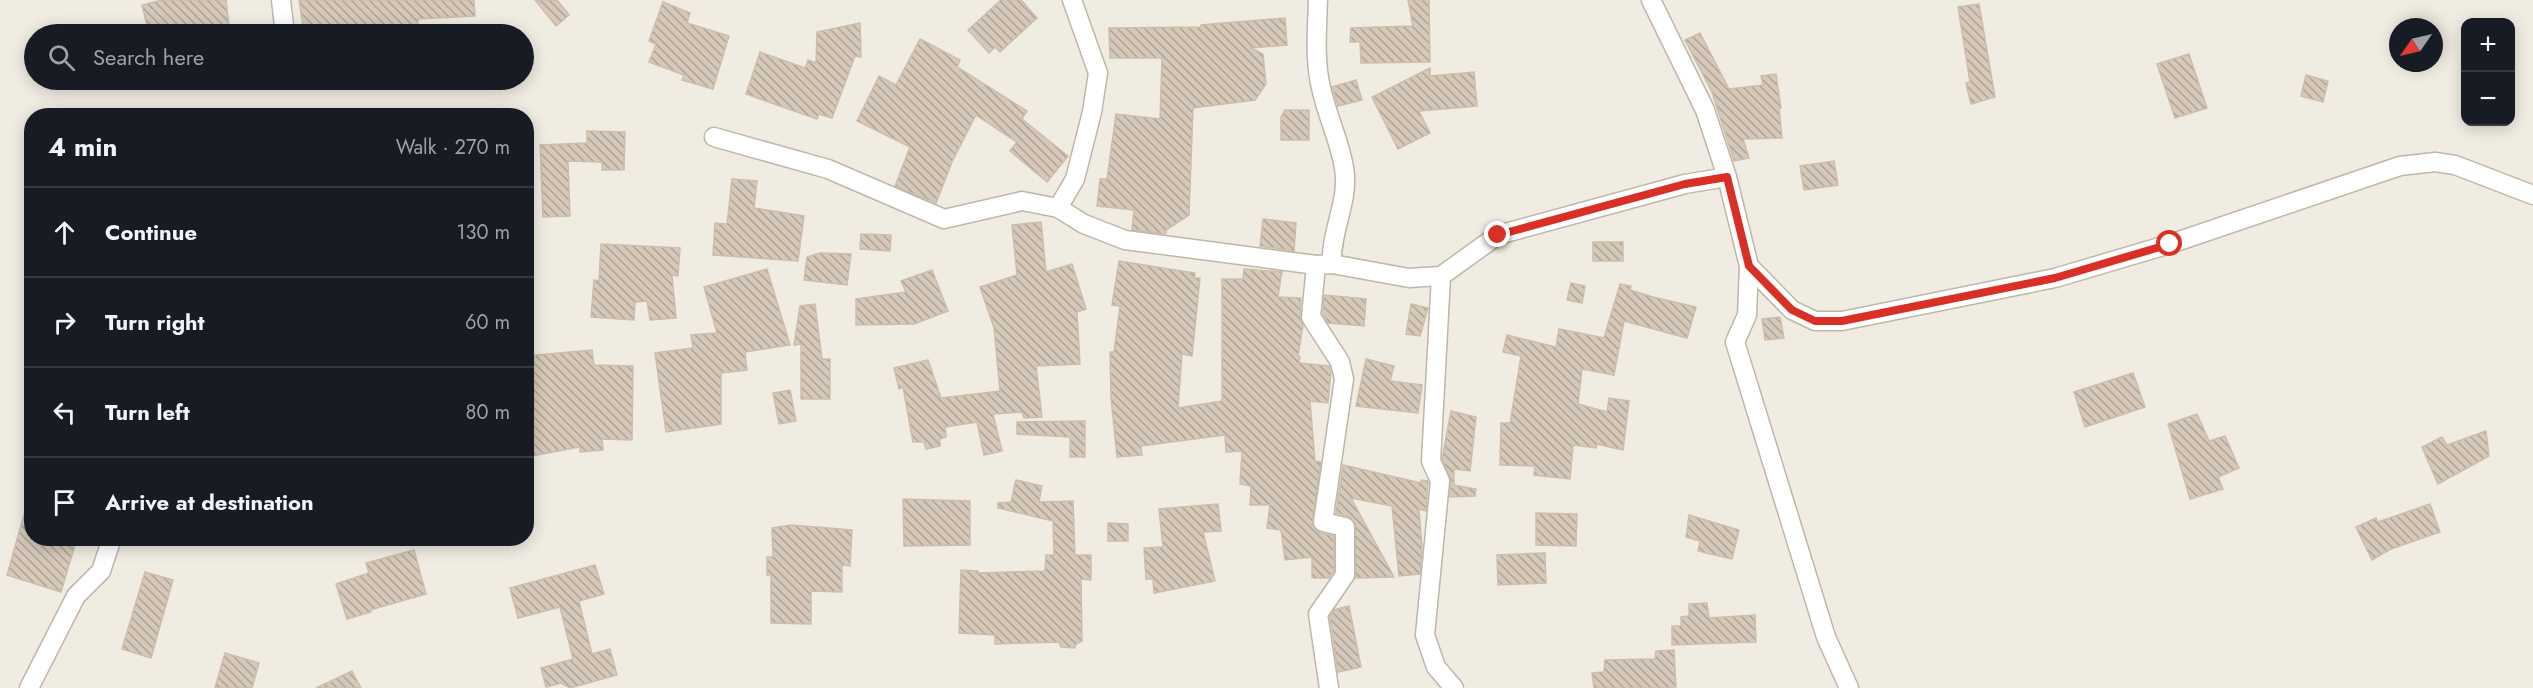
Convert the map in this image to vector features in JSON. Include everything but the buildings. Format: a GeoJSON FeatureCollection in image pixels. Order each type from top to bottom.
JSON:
{"type":"FeatureCollection","features":[{"type":"Feature","properties":{"kind":"street"},"geometry":{"type":"LineString","coordinates":[[281,0],[284,24]]}},
{"type":"Feature","properties":{"kind":"street"},"geometry":{"type":"LineString","coordinates":[[1058,208],[1075,179],[1092,112],[1098,74],[1072,0]]}},
{"type":"Feature","properties":{"kind":"street"},"geometry":{"type":"LineString","coordinates":[[1318,0],[1316,55],[1322,91],[1345,169],[1344,195],[1332,250],[1324,264],[1311,317],[1340,362],[1344,378],[1323,522],[1345,528],[1346,575],[1318,614],[1329,688]]}},
{"type":"Feature","properties":{"kind":"street"},"geometry":{"type":"LineString","coordinates":[[1650,0],[1705,110],[1727,177],[1749,266],[1747,315],[1735,342],[1826,637],[1849,688]]}},
{"type":"Feature","properties":{"kind":"street"},"geometry":{"type":"LineString","coordinates":[[714,137],[828,169],[944,219],[1022,201],[1058,208],[1084,224],[1125,240],[1324,264],[1409,278],[1441,276],[1498,235],[1685,184],[1727,177]]}},
{"type":"Feature","properties":{"kind":"street"},"geometry":{"type":"LineString","coordinates":[[1749,266],[1792,310],[1815,321],[1842,321],[2055,278],[2170,244],[2400,166],[2434,162],[2456,165],[2533,195]]}},
{"type":"Feature","properties":{"kind":"street"},"geometry":{"type":"LineString","coordinates":[[1441,276],[1431,461],[1440,481],[1425,635],[1436,667],[1454,688]]}},
{"type":"Feature","properties":{"kind":"street"},"geometry":{"type":"LineString","coordinates":[[29,688],[76,596],[101,571],[109,546]]}},
{"type":"Feature","properties":{"kind":"route"},"geometry":{"type":"LineString","coordinates":[[1498,235],[1685,184],[1727,177],[1749,266],[1792,310],[1815,321],[1842,321],[2055,278],[2170,244]]}}]}
